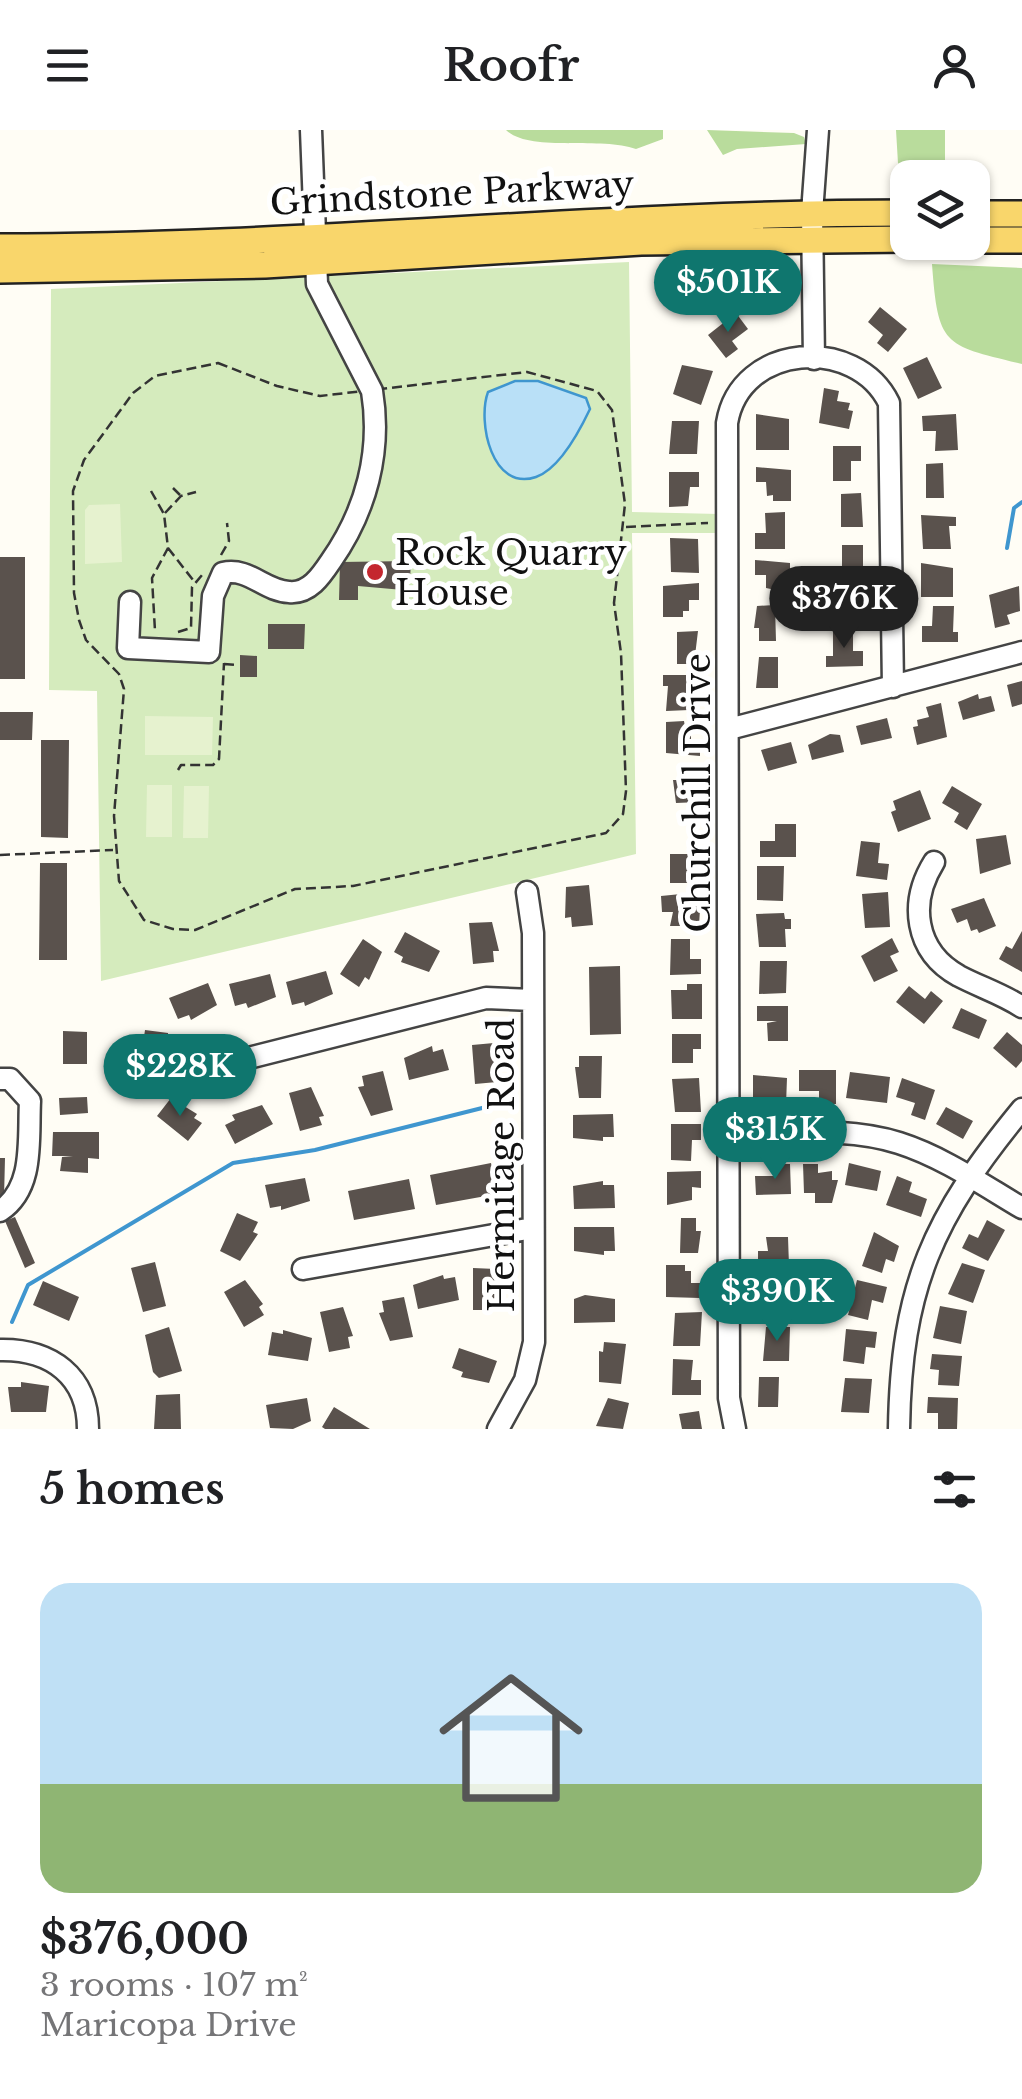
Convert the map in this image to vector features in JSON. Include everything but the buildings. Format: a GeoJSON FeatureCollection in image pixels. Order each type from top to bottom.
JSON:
{"type":"FeatureCollection","features":[{"type":"Feature","properties":{"kind":"main road"},"geometry":{"type":"LineString","coordinates":[[990,214],[1022,214]]}},
{"type":"Feature","properties":{"kind":"main road","name":"Grindstone Parkway"},"geometry":{"type":"LineString","coordinates":[[0,246],[316,249],[641,242],[890,216]]}},
{"type":"Feature","properties":{"kind":"main road","name":"Grindstone Parkway"},"geometry":{"type":"LineString","coordinates":[[812,226],[890,237]]}},
{"type":"Feature","properties":{"kind":"main road"},"geometry":{"type":"LineString","coordinates":[[990,240],[1022,240]]}},
{"type":"Feature","properties":{"kind":"main road","name":"Grindstone Parkway"},"geometry":{"type":"LineString","coordinates":[[0,270],[316,249]]}},
{"type":"Feature","properties":{"kind":"street"},"geometry":{"type":"LineString","coordinates":[[130,602],[128,648],[209,652],[213,596],[223,573],[248,574],[289,592],[318,580],[364,505],[375,410],[372,391],[317,284],[311,130]]}},
{"type":"Feature","properties":{"kind":"street"},"geometry":{"type":"LineString","coordinates":[[818,130],[812,226],[814,359],[837,360],[867,374],[884,392],[891,412],[893,687]]}},
{"type":"Feature","properties":{"kind":"street","name":"Churchill Drive"},"geometry":{"type":"LineString","coordinates":[[735,1429],[729,1398],[727,422],[738,390],[764,366],[814,359]]}},
{"type":"Feature","properties":{"kind":"street"},"geometry":{"type":"LineString","coordinates":[[729,730],[1022,652]]}},
{"type":"Feature","properties":{"kind":"street"},"geometry":{"type":"LineString","coordinates":[[934,862],[919,887],[922,928],[929,947],[958,976],[1022,1007]]}},
{"type":"Feature","properties":{"kind":"street","name":"Hermitage Road"},"geometry":{"type":"LineString","coordinates":[[498,1429],[525,1380],[534,1342],[533,933],[527,892]]}},
{"type":"Feature","properties":{"kind":"street"},"geometry":{"type":"LineString","coordinates":[[217,1066],[470,1002],[533,1000]]}},
{"type":"Feature","properties":{"kind":"street"},"geometry":{"type":"LineString","coordinates":[[0,1079],[10,1080],[30,1101],[26,1169],[17,1200],[0,1211]]}},
{"type":"Feature","properties":{"kind":"street"},"geometry":{"type":"LineString","coordinates":[[899,1429],[902,1360],[918,1277],[931,1242],[968,1176],[1022,1108]]}},
{"type":"Feature","properties":{"kind":"street"},"geometry":{"type":"LineString","coordinates":[[730,1133],[860,1134],[898,1142],[1022,1208]]}},
{"type":"Feature","properties":{"kind":"street"},"geometry":{"type":"LineString","coordinates":[[302,1269],[534,1228]]}},
{"type":"Feature","properties":{"kind":"street"},"geometry":{"type":"LineString","coordinates":[[7,1350],[40,1354],[75,1378],[84,1394],[88,1429]]}},
{"type":"Feature","properties":{"kind":"path"},"geometry":{"type":"LineString","coordinates":[[218,364],[277,386],[320,396],[372,391],[528,372],[597,391],[612,410],[623,480],[624,528],[614,602],[621,653],[626,791],[623,814],[606,833],[353,886],[295,889],[195,930],[173,929],[144,920],[119,881],[114,850],[124,689],[119,674],[86,640],[74,592],[74,492],[84,460],[133,392],[155,376],[186,368],[218,364]]}},
{"type":"Feature","properties":{"kind":"path"},"geometry":{"type":"LineString","coordinates":[[173,488],[181,496]]}},
{"type":"Feature","properties":{"kind":"path"},"geometry":{"type":"LineString","coordinates":[[151,491],[164,514],[168,548],[194,582]]}},
{"type":"Feature","properties":{"kind":"path"},"geometry":{"type":"LineString","coordinates":[[164,514],[181,496],[196,492]]}},
{"type":"Feature","properties":{"kind":"path"},"geometry":{"type":"LineString","coordinates":[[624,528],[728,521]]}},
{"type":"Feature","properties":{"kind":"path"},"geometry":{"type":"LineString","coordinates":[[229,542],[233,550]]}},
{"type":"Feature","properties":{"kind":"path"},"geometry":{"type":"LineString","coordinates":[[155,632],[152,578],[168,548]]}},
{"type":"Feature","properties":{"kind":"path"},"geometry":{"type":"LineString","coordinates":[[171,632],[188,632]]}},
{"type":"Feature","properties":{"kind":"path"},"geometry":{"type":"LineString","coordinates":[[178,770],[181,765],[217,763],[224,663]]}},
{"type":"Feature","properties":{"kind":"path"},"geometry":{"type":"LineString","coordinates":[[212,718],[219,718]]}},
{"type":"Feature","properties":{"kind":"path"},"geometry":{"type":"LineString","coordinates":[[0,855],[114,850]]}},
{"type":"Feature","properties":{"kind":"green space"},"geometry":{"type":"Polygon","coordinates":[[[506,130],[663,130],[663,139],[636,149],[532,141],[506,130]]]}},
{"type":"Feature","properties":{"kind":"green space"},"geometry":{"type":"Polygon","coordinates":[[[707,130],[794,133],[804,137],[806,144],[737,149],[723,155],[707,130]]]}},
{"type":"Feature","properties":{"kind":"green space"},"geometry":{"type":"Polygon","coordinates":[[[896,130],[945,130],[945,160],[898,160],[896,130]]]}},
{"type":"Feature","properties":{"kind":"green space"},"geometry":{"type":"Polygon","coordinates":[[[629,262],[632,512],[719,514],[719,533],[632,533],[636,854],[101,981],[97,691],[49,690],[51,289],[629,262]]]}},
{"type":"Feature","properties":{"kind":"green space"},"geometry":{"type":"Polygon","coordinates":[[[932,264],[1022,268],[1022,364],[976,352],[950,338],[938,312],[932,264]]]}},
{"type":"Feature","properties":{"kind":"green space"},"geometry":{"type":"Polygon","coordinates":[[[120,504],[122,562],[85,564],[85,510],[89,505],[120,504]]]}},
{"type":"Feature","properties":{"kind":"green space"},"geometry":{"type":"Polygon","coordinates":[[[145,716],[213,717],[212,755],[145,755],[145,716]]]}},
{"type":"Feature","properties":{"kind":"green space"},"geometry":{"type":"Polygon","coordinates":[[[147,785],[172,785],[172,837],[146,837],[147,785]]]}},
{"type":"Feature","properties":{"kind":"green space"},"geometry":{"type":"Polygon","coordinates":[[[184,786],[209,786],[208,838],[183,838],[184,786]]]}},
{"type":"Feature","properties":{"kind":"water"},"geometry":{"type":"Polygon","coordinates":[[[515,381],[538,381],[586,398],[590,409],[561,458],[536,477],[521,479],[508,474],[491,451],[487,436],[488,392],[515,381]]]}},
{"type":"Feature","properties":{"kind":"waterway"},"geometry":{"type":"LineString","coordinates":[[1007,548],[1014,508],[1022,502]]}},
{"type":"Feature","properties":{"kind":"waterway"},"geometry":{"type":"LineString","coordinates":[[12,1322],[28,1285],[233,1163],[315,1150],[502,1103]]}},
{"type":"Feature","properties":{"kind":"place","name":"Rock Quarry House"},"geometry":{"type":"Point","coordinates":[375,572]}}]}
